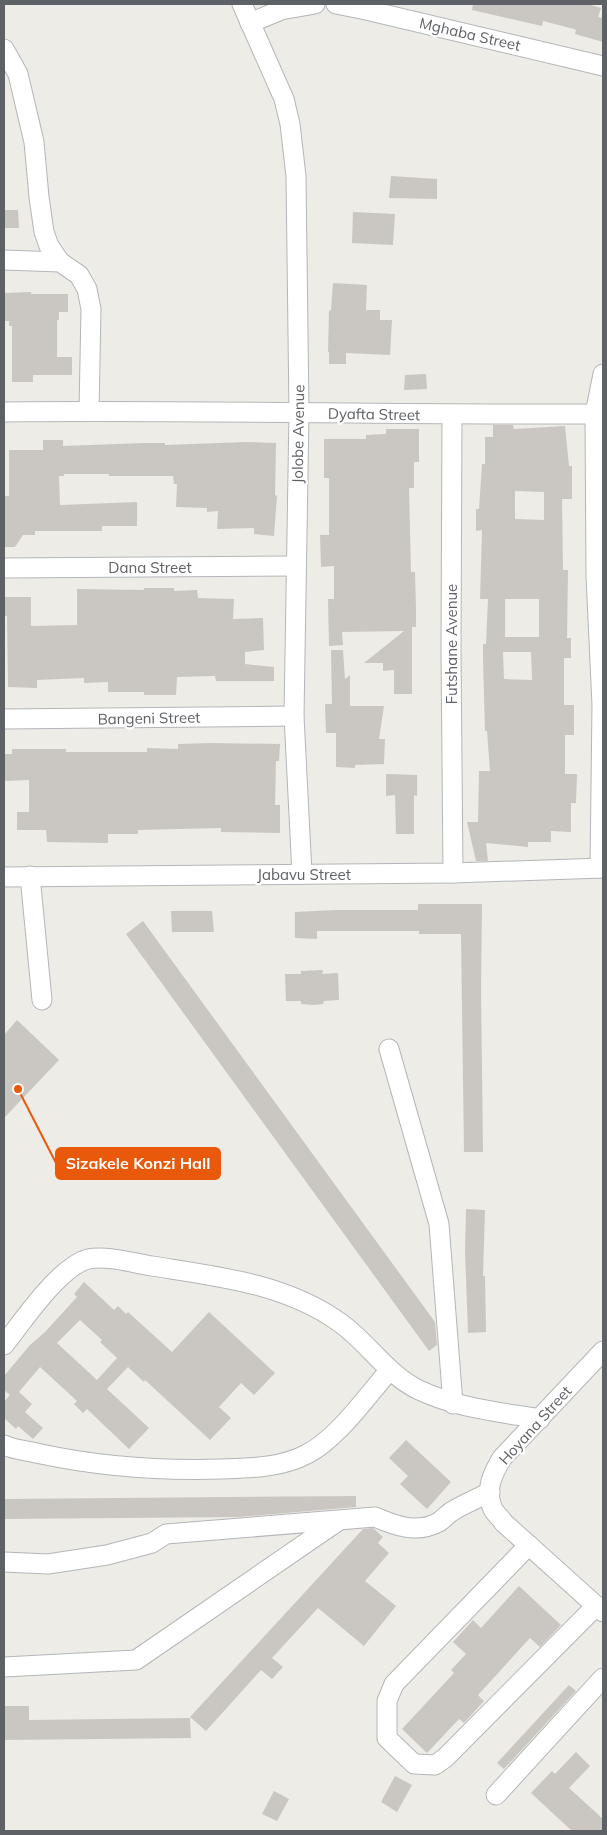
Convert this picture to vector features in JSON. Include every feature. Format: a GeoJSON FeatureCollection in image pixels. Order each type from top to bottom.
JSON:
{"type":"FeatureCollection","features":[{"type":"Feature","properties":{"kind":"street","name":"Jolobe Avenue"},"geometry":{"type":"LineString","coordinates":[[242,4],[284,99],[294,147],[299,412],[294,716],[302,874]]}},
{"type":"Feature","properties":{"kind":"street"},"geometry":{"type":"LineString","coordinates":[[250,23],[281,10],[315,4]]}},
{"type":"Feature","properties":{"kind":"street","name":"Mghaba Street"},"geometry":{"type":"LineString","coordinates":[[336,4],[603,66]]}},
{"type":"Feature","properties":{"kind":"street"},"geometry":{"type":"LineString","coordinates":[[4,49],[18,74],[34,142],[44,232],[49,246],[60,262],[78,275],[87,288],[91,309],[89,411]]}},
{"type":"Feature","properties":{"kind":"street"},"geometry":{"type":"LineString","coordinates":[[4,260],[60,262]]}},
{"type":"Feature","properties":{"kind":"street"},"geometry":{"type":"LineString","coordinates":[[601,868],[602,705],[596,576],[595,414],[603,374]]}},
{"type":"Feature","properties":{"kind":"street","name":"Dyafta Street"},"geometry":{"type":"LineString","coordinates":[[4,412],[595,414]]}},
{"type":"Feature","properties":{"kind":"street","name":"Futshane Avenue"},"geometry":{"type":"LineString","coordinates":[[452,415],[451,650],[453,873]]}},
{"type":"Feature","properties":{"kind":"street","name":"Dana Street"},"geometry":{"type":"LineString","coordinates":[[4,568],[296,566]]}},
{"type":"Feature","properties":{"kind":"street","name":"Bangeni Street"},"geometry":{"type":"LineString","coordinates":[[4,719],[294,716]]}},
{"type":"Feature","properties":{"kind":"street","name":"Jabavu Street"},"geometry":{"type":"LineString","coordinates":[[4,877],[453,873],[601,868]]}},
{"type":"Feature","properties":{"kind":"street"},"geometry":{"type":"LineString","coordinates":[[30,876],[42,1000]]}},
{"type":"Feature","properties":{"kind":"street"},"geometry":{"type":"LineString","coordinates":[[389,1049],[439,1224],[453,1404]]}},
{"type":"Feature","properties":{"kind":"street"},"geometry":{"type":"LineString","coordinates":[[4,1345],[56,1280],[72,1267],[88,1259],[111,1259],[250,1282],[308,1303],[340,1322],[389,1370],[418,1390],[453,1404],[540,1419]]}},
{"type":"Feature","properties":{"kind":"street","name":"Hoyana Street"},"geometry":{"type":"LineString","coordinates":[[490,1492],[491,1476],[502,1458],[603,1351]]}},
{"type":"Feature","properties":{"kind":"street"},"geometry":{"type":"LineString","coordinates":[[4,1445],[52,1456],[123,1468],[192,1470],[253,1468],[288,1462],[306,1455],[321,1446],[389,1370]]}},
{"type":"Feature","properties":{"kind":"street"},"geometry":{"type":"LineString","coordinates":[[4,1562],[48,1564],[107,1555],[152,1542],[166,1534],[375,1517],[410,1529],[419,1528],[438,1522],[452,1512],[490,1492],[492,1508],[504,1523],[529,1545],[600,1609],[445,1758],[435,1765],[414,1764],[387,1738],[387,1701],[394,1684],[529,1545]]}},
{"type":"Feature","properties":{"kind":"street"},"geometry":{"type":"LineString","coordinates":[[4,1667],[136,1660],[339,1520]]}},
{"type":"Feature","properties":{"kind":"street"},"geometry":{"type":"LineString","coordinates":[[496,1795],[603,1678]]}},
{"type":"Feature","properties":{"kind":"building"},"geometry":{"type":"Polygon","coordinates":[[[473,4],[588,4],[601,8],[598,17],[603,18],[603,42],[575,34],[576,30],[574,29],[543,21],[542,26],[472,10],[473,4]]]}},
{"type":"Feature","properties":{"kind":"building"},"geometry":{"type":"Polygon","coordinates":[[[391,176],[437,179],[437,199],[389,198],[391,176]]]}},
{"type":"Feature","properties":{"kind":"building"},"geometry":{"type":"Polygon","coordinates":[[[4,210],[18,210],[19,228],[4,228],[4,210]]]}},
{"type":"Feature","properties":{"kind":"building"},"geometry":{"type":"Polygon","coordinates":[[[353,212],[395,214],[393,245],[352,243],[353,212]]]}},
{"type":"Feature","properties":{"kind":"building"},"geometry":{"type":"Polygon","coordinates":[[[333,283],[367,285],[366,310],[380,310],[380,320],[392,320],[390,355],[346,353],[346,364],[329,364],[329,311],[331,310],[333,283]]]}},
{"type":"Feature","properties":{"kind":"building"},"geometry":{"type":"Polygon","coordinates":[[[31,292],[31,294],[68,294],[68,312],[59,312],[59,320],[57,320],[57,357],[72,357],[72,375],[33,375],[33,382],[12,382],[12,326],[9,326],[9,321],[4,321],[4,293],[31,292]]]}},
{"type":"Feature","properties":{"kind":"building"},"geometry":{"type":"Polygon","coordinates":[[[426,374],[427,389],[404,390],[405,375],[426,374]]]}},
{"type":"Feature","properties":{"kind":"building"},"geometry":{"type":"Polygon","coordinates":[[[493,425],[513,425],[514,429],[565,426],[569,466],[572,466],[572,499],[562,499],[563,570],[568,570],[567,638],[571,638],[571,658],[564,658],[564,705],[574,705],[574,735],[565,735],[565,774],[577,774],[576,803],[571,803],[571,832],[551,831],[551,842],[528,842],[528,847],[486,843],[488,861],[476,861],[467,822],[478,822],[479,771],[490,771],[487,731],[485,731],[483,659],[483,644],[486,644],[488,599],[480,599],[482,530],[476,531],[476,509],[479,509],[482,464],[485,464],[485,437],[493,437],[493,425]],[[515,491],[515,519],[544,520],[544,492],[515,491]],[[505,599],[505,637],[539,637],[539,599],[505,599]],[[503,652],[504,679],[532,680],[531,652],[503,652]]]}},
{"type":"Feature","properties":{"kind":"building"},"geometry":{"type":"Polygon","coordinates":[[[386,429],[419,429],[419,462],[414,462],[414,488],[409,488],[411,572],[415,572],[416,607],[416,627],[412,627],[412,694],[394,694],[394,670],[383,671],[383,663],[364,663],[404,631],[342,632],[343,645],[329,646],[328,599],[334,599],[334,566],[321,567],[320,535],[329,535],[329,478],[324,478],[324,439],[366,439],[366,435],[386,434],[386,429]]]}},
{"type":"Feature","properties":{"kind":"building"},"geometry":{"type":"Polygon","coordinates":[[[43,440],[63,440],[63,446],[144,443],[165,443],[165,445],[246,442],[276,443],[275,495],[277,496],[274,536],[254,534],[254,528],[217,529],[218,511],[207,512],[207,508],[176,507],[177,484],[174,484],[173,476],[64,474],[64,476],[59,476],[60,505],[137,502],[137,526],[102,526],[102,531],[35,531],[35,535],[23,535],[15,547],[5,547],[4,496],[9,496],[9,450],[43,450],[43,440]]]}},
{"type":"Feature","properties":{"kind":"building"},"geometry":{"type":"Polygon","coordinates":[[[144,588],[174,588],[174,591],[197,590],[198,598],[234,599],[233,619],[263,618],[264,650],[245,652],[245,664],[274,667],[274,681],[216,681],[215,676],[177,677],[176,695],[144,695],[144,692],[108,692],[108,682],[84,683],[84,678],[37,680],[37,688],[8,687],[7,616],[4,616],[4,597],[31,597],[31,626],[77,625],[77,589],[144,590],[144,588]]]}},
{"type":"Feature","properties":{"kind":"building"},"geometry":{"type":"Polygon","coordinates":[[[331,650],[343,650],[345,679],[350,675],[350,706],[384,706],[379,739],[385,739],[384,764],[355,765],[355,768],[336,767],[336,733],[326,733],[325,704],[332,704],[331,650]]]}},
{"type":"Feature","properties":{"kind":"building"},"geometry":{"type":"Polygon","coordinates":[[[178,744],[280,744],[279,761],[276,761],[275,805],[280,805],[280,833],[221,832],[221,828],[138,830],[138,834],[108,834],[108,843],[47,842],[46,830],[17,830],[17,812],[29,812],[29,780],[4,781],[4,754],[12,754],[12,749],[66,749],[66,752],[147,752],[147,748],[178,749],[178,744]]]}},
{"type":"Feature","properties":{"kind":"building"},"geometry":{"type":"Polygon","coordinates":[[[386,774],[417,775],[417,796],[414,795],[414,834],[396,834],[395,795],[386,796],[386,774]]]}},
{"type":"Feature","properties":{"kind":"building"},"geometry":{"type":"Polygon","coordinates":[[[418,904],[482,904],[483,1152],[464,1152],[461,934],[419,934],[419,931],[317,931],[317,939],[295,938],[295,912],[418,910],[418,904]]]}},
{"type":"Feature","properties":{"kind":"building"},"geometry":{"type":"Polygon","coordinates":[[[171,911],[212,911],[214,932],[172,932],[171,911]]]}},
{"type":"Feature","properties":{"kind":"building"},"geometry":{"type":"Polygon","coordinates":[[[143,921],[435,1322],[437,1345],[429,1351],[126,934],[143,921]]]}},
{"type":"Feature","properties":{"kind":"building"},"geometry":{"type":"Polygon","coordinates":[[[323,970],[322,974],[338,973],[339,1000],[324,1001],[323,1004],[313,1005],[301,1004],[301,1001],[286,1001],[285,974],[301,974],[301,971],[323,970]]]}},
{"type":"Feature","properties":{"kind":"building"},"geometry":{"type":"Polygon","coordinates":[[[17,1020],[59,1060],[4,1118],[4,1035],[17,1020]]]}},
{"type":"Feature","properties":{"kind":"building"},"geometry":{"type":"Polygon","coordinates":[[[466,1209],[485,1210],[483,1276],[485,1276],[486,1332],[468,1333],[465,1251],[466,1209]]]}},
{"type":"Feature","properties":{"kind":"building"},"geometry":{"type":"Polygon","coordinates":[[[84,1282],[114,1310],[118,1306],[126,1314],[128,1312],[172,1352],[209,1312],[275,1373],[254,1395],[241,1383],[219,1407],[231,1418],[210,1440],[145,1380],[144,1382],[128,1367],[107,1389],[149,1428],[129,1449],[87,1409],[83,1413],[74,1404],[77,1401],[40,1367],[19,1392],[32,1404],[25,1412],[43,1428],[33,1439],[18,1426],[16,1429],[4,1418],[4,1402],[10,1395],[4,1390],[4,1376],[30,1345],[45,1332],[77,1297],[74,1294],[84,1282]],[[80,1320],[57,1343],[97,1380],[117,1358],[100,1342],[102,1340],[80,1320]]]}},
{"type":"Feature","properties":{"kind":"building"},"geometry":{"type":"Polygon","coordinates":[[[406,1440],[451,1482],[427,1509],[400,1484],[408,1476],[389,1458],[406,1440]]]}},
{"type":"Feature","properties":{"kind":"building"},"geometry":{"type":"Polygon","coordinates":[[[356,1496],[356,1507],[238,1517],[4,1519],[4,1499],[356,1496]]]}},
{"type":"Feature","properties":{"kind":"building"},"geometry":{"type":"Polygon","coordinates":[[[373,1528],[383,1537],[378,1543],[389,1553],[365,1581],[396,1606],[364,1646],[318,1608],[272,1658],[283,1667],[272,1679],[261,1670],[206,1731],[190,1717],[363,1529],[373,1528]]]}},
{"type":"Feature","properties":{"kind":"building"},"geometry":{"type":"Polygon","coordinates":[[[519,1586],[561,1625],[540,1647],[530,1638],[478,1695],[484,1701],[464,1723],[459,1719],[427,1753],[402,1729],[454,1673],[451,1670],[466,1654],[453,1642],[473,1620],[481,1628],[519,1586]]]}},
{"type":"Feature","properties":{"kind":"building"},"geometry":{"type":"Polygon","coordinates":[[[569,1685],[576,1691],[504,1769],[497,1763],[569,1685]]]}},
{"type":"Feature","properties":{"kind":"building"},"geometry":{"type":"Polygon","coordinates":[[[4,1706],[29,1706],[29,1720],[190,1718],[191,1738],[4,1740],[4,1706]]]}},
{"type":"Feature","properties":{"kind":"building"},"geometry":{"type":"Polygon","coordinates":[[[576,1752],[590,1766],[569,1788],[603,1819],[603,1831],[572,1831],[531,1793],[552,1771],[555,1774],[576,1752]]]}},
{"type":"Feature","properties":{"kind":"building"},"geometry":{"type":"Polygon","coordinates":[[[395,1776],[412,1785],[397,1812],[381,1802],[395,1776]]]}},
{"type":"Feature","properties":{"kind":"building"},"geometry":{"type":"Polygon","coordinates":[[[274,1791],[289,1799],[277,1821],[262,1814],[274,1791]]]}},
{"type":"Feature","properties":{"kind":"place","name":"Sizakele Konzi Hall"},"geometry":{"type":"Point","coordinates":[18,1089]}}]}
